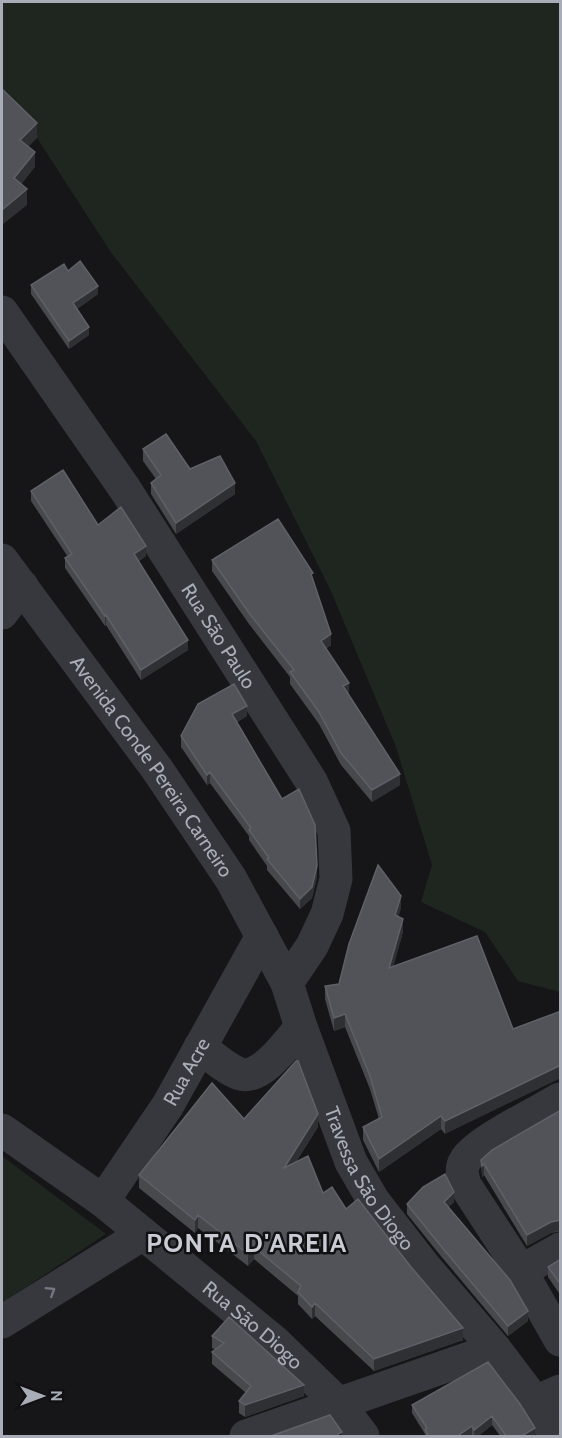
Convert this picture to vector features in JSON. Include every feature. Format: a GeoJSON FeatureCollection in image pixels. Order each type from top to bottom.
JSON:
{"type":"FeatureCollection","features":[{"type":"Feature","properties":{"kind":"street","name":"Rua São Paulo"},"geometry":{"type":"LineString","coordinates":[[2,312],[144,519],[311,781],[334,831],[336,879],[327,914],[312,946],[287,983]]}},
{"type":"Feature","properties":{"kind":"street","name":"Avenida Conde Pereira Carneiro"},"geometry":{"type":"LineString","coordinates":[[2,560],[150,759],[209,845],[231,879],[287,983]]}},
{"type":"Feature","properties":{"kind":"street"},"geometry":{"type":"LineString","coordinates":[[2,613],[22,586]]}},
{"type":"Feature","properties":{"kind":"street","name":"Rua Acre"},"geometry":{"type":"LineString","coordinates":[[103,1202],[168,1105],[262,936]]}},
{"type":"Feature","properties":{"kind":"street","name":"Travessa São Diogo"},"geometry":{"type":"LineString","coordinates":[[287,983],[351,1162],[373,1200],[425,1267],[495,1348],[548,1396],[556,1437]]}},
{"type":"Feature","properties":{"kind":"street"},"geometry":{"type":"LineString","coordinates":[[200,1047],[232,1071],[242,1075],[258,1072],[275,1057],[301,1027]]}},
{"type":"Feature","properties":{"kind":"street"},"geometry":{"type":"LineString","coordinates":[[561,1099],[479,1147],[465,1161],[462,1172],[465,1185],[521,1271],[561,1340]]}},
{"type":"Feature","properties":{"kind":"street","name":"Rua São Diogo"},"geometry":{"type":"LineString","coordinates":[[2,1130],[103,1202],[275,1342],[338,1403],[363,1437]]}},
{"type":"Feature","properties":{"kind":"street"},"geometry":{"type":"LineString","coordinates":[[2,1322],[143,1234]]}},
{"type":"Feature","properties":{"kind":"street"},"geometry":{"type":"LineString","coordinates":[[521,1271],[561,1249]]}},
{"type":"Feature","properties":{"kind":"street"},"geometry":{"type":"LineString","coordinates":[[246,1437],[495,1348]]}},
{"type":"Feature","properties":{"kind":"shaded area"},"geometry":{"type":"Polygon","coordinates":[[[2,2],[560,2],[560,992],[518,981],[485,932],[421,902],[432,865],[396,747],[330,589],[256,441],[110,251],[28,124],[2,98],[2,2]]]}},
{"type":"Feature","properties":{"kind":"shaded area"},"geometry":{"type":"Polygon","coordinates":[[[2,1156],[106,1234],[2,1303],[2,1156]]]}},
{"type":"Feature","properties":{"kind":"building"},"geometry":{"type":"Polygon","coordinates":[[[2,89],[37,123],[20,140],[35,152],[14,178],[27,189],[2,210],[2,89]]]}},
{"type":"Feature","properties":{"kind":"building"},"geometry":{"type":"Polygon","coordinates":[[[80,261],[98,286],[73,303],[89,327],[69,341],[31,285],[64,264],[68,271],[80,261]]]}},
{"type":"Feature","properties":{"kind":"building"},"geometry":{"type":"Polygon","coordinates":[[[166,434],[190,469],[220,456],[235,483],[176,523],[151,483],[161,475],[143,449],[166,434]]]}},
{"type":"Feature","properties":{"kind":"building"},"geometry":{"type":"Polygon","coordinates":[[[63,470],[98,525],[121,507],[146,546],[134,554],[188,640],[141,670],[106,615],[65,558],[72,554],[31,491],[63,470]]]}},
{"type":"Feature","properties":{"kind":"building"},"geometry":{"type":"Polygon","coordinates":[[[278,519],[313,573],[311,574],[331,634],[321,641],[349,683],[343,686],[400,774],[372,790],[341,753],[319,712],[290,672],[294,670],[249,613],[212,560],[278,519]]]}},
{"type":"Feature","properties":{"kind":"building"},"geometry":{"type":"Polygon","coordinates":[[[234,684],[247,706],[232,714],[282,799],[299,789],[315,825],[317,866],[312,887],[300,899],[267,859],[269,858],[249,830],[251,828],[210,772],[207,775],[181,736],[198,704],[234,684]]]}},
{"type":"Feature","properties":{"kind":"building"},"geometry":{"type":"Polygon","coordinates":[[[378,865],[401,896],[395,915],[403,919],[389,968],[477,936],[513,1029],[561,1011],[561,1065],[445,1121],[441,1116],[379,1159],[363,1127],[382,1117],[370,1076],[345,1014],[334,1018],[325,986],[339,984],[349,944],[378,865]]]}},
{"type":"Feature","properties":{"kind":"building"},"geometry":{"type":"Polygon","coordinates":[[[298,1061],[318,1114],[284,1168],[308,1156],[323,1193],[332,1187],[346,1209],[358,1199],[411,1267],[463,1328],[374,1359],[315,1303],[312,1307],[298,1292],[301,1286],[254,1247],[248,1254],[198,1215],[195,1220],[139,1175],[212,1083],[244,1119],[298,1061]]]}},
{"type":"Feature","properties":{"kind":"building"},"geometry":{"type":"Polygon","coordinates":[[[561,1110],[561,1220],[551,1222],[527,1235],[484,1164],[482,1166],[481,1160],[492,1150],[561,1110]]]}},
{"type":"Feature","properties":{"kind":"building"},"geometry":{"type":"Polygon","coordinates":[[[445,1174],[454,1192],[444,1202],[510,1280],[528,1311],[508,1326],[407,1204],[423,1187],[445,1174]]]}},
{"type":"Feature","properties":{"kind":"building"},"geometry":{"type":"Polygon","coordinates":[[[561,1259],[561,1285],[548,1267],[561,1259]]]}},
{"type":"Feature","properties":{"kind":"building"},"geometry":{"type":"Polygon","coordinates":[[[229,1317],[304,1385],[245,1405],[239,1401],[251,1386],[212,1352],[224,1343],[212,1336],[229,1317]]]}},
{"type":"Feature","properties":{"kind":"building"},"geometry":{"type":"Polygon","coordinates":[[[488,1362],[535,1428],[520,1437],[507,1437],[492,1416],[474,1430],[472,1426],[456,1437],[429,1437],[425,1430],[427,1428],[412,1405],[488,1362]]]}},
{"type":"Feature","properties":{"kind":"building"},"geometry":{"type":"Polygon","coordinates":[[[330,1415],[342,1432],[338,1434],[340,1437],[268,1437],[330,1415]]]}},
{"type":"Feature","properties":{"kind":"district","name":"PONTA D'AREIA"},"geometry":{"type":"Point","coordinates":[247,1243]}}]}
